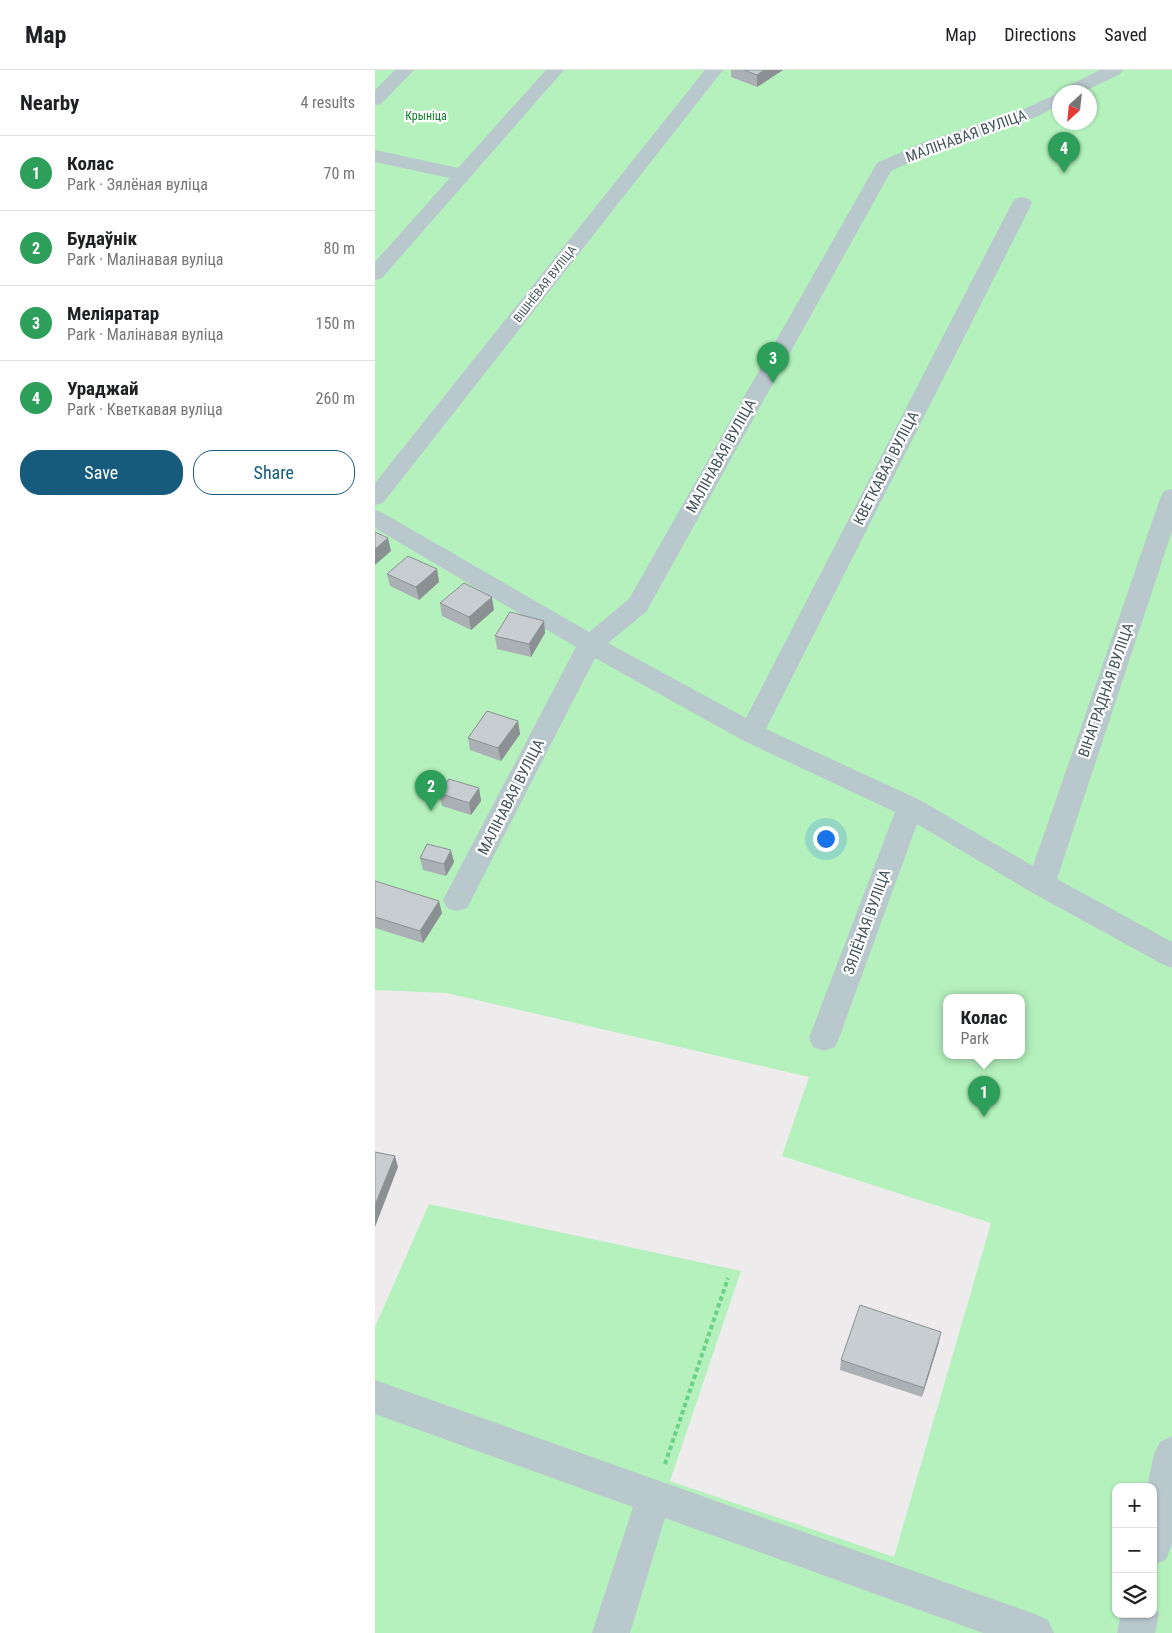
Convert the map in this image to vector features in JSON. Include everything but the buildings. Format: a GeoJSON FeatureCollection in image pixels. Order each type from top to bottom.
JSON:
{"type":"FeatureCollection","features":[{"type":"Feature","properties":{"kind":"street"},"geometry":{"type":"LineString","coordinates":[[375,100],[405,70]]}},
{"type":"Feature","properties":{"kind":"street"},"geometry":{"type":"LineString","coordinates":[[375,274],[555,70]]}},
{"type":"Feature","properties":{"kind":"street","name":"ВІШНЁВАЯ ВУЛІЦА"},"geometry":{"type":"LineString","coordinates":[[375,498],[714,70]]}},
{"type":"Feature","properties":{"kind":"street"},"geometry":{"type":"LineString","coordinates":[[1084,85],[1115,70]]}},
{"type":"Feature","properties":{"kind":"street","name":"МАЛІНАВАЯ ВУЛІЦА"},"geometry":{"type":"LineString","coordinates":[[457,900],[590,644],[638,605],[884,167],[928,147],[1030,113],[1052,102]]}},
{"type":"Feature","properties":{"kind":"street"},"geometry":{"type":"LineString","coordinates":[[375,156],[463,175]]}},
{"type":"Feature","properties":{"kind":"street","name":"КВЕТКАВАЯ ВУЛІЦА"},"geometry":{"type":"LineString","coordinates":[[751,733],[1022,203]]}},
{"type":"Feature","properties":{"kind":"street","name":"ВІНАГРАДНАЯ ВУЛІЦА"},"geometry":{"type":"LineString","coordinates":[[1041,884],[1172,496]]}},
{"type":"Feature","properties":{"kind":"street"},"geometry":{"type":"LineString","coordinates":[[375,518],[590,644],[751,733],[910,807],[1041,884],[1172,956]]}},
{"type":"Feature","properties":{"kind":"street","name":"ЗЯЛЁНАЯ ВУЛІЦА"},"geometry":{"type":"LineString","coordinates":[[824,1038],[910,807]]}},
{"type":"Feature","properties":{"kind":"street"},"geometry":{"type":"LineString","coordinates":[[375,1397],[1035,1633]]}},
{"type":"Feature","properties":{"kind":"street"},"geometry":{"type":"LineString","coordinates":[[1157,1528],[1172,1454]]}},
{"type":"Feature","properties":{"kind":"street"},"geometry":{"type":"LineString","coordinates":[[611,1633],[654,1498]]}},
{"type":"Feature","properties":{"kind":"street"},"geometry":{"type":"LineString","coordinates":[[1136,1633],[1139,1618]]}},
{"type":"Feature","properties":{"kind":"path"},"geometry":{"type":"LineString","coordinates":[[654,1498],[727,1278]]}},
{"type":"Feature","properties":{"kind":"green space","name":"Крыніца"},"geometry":{"type":"Polygon","coordinates":[[[375,70],[1172,70],[1172,1633],[375,1633],[375,1327],[429,1204],[741,1271],[670,1481],[894,1557],[991,1223],[782,1156],[809,1077],[446,993],[375,990],[375,70]]]}},
{"type":"Feature","properties":{"kind":"place","name":"Ураджай"},"geometry":{"type":"Point","coordinates":[1064,173]}},
{"type":"Feature","properties":{"kind":"place","name":"Меліяратар"},"geometry":{"type":"Point","coordinates":[773,383]}},
{"type":"Feature","properties":{"kind":"place","name":"Будаўнік"},"geometry":{"type":"Point","coordinates":[431,811]}},
{"type":"Feature","properties":{"kind":"place","name":"Колас"},"geometry":{"type":"Point","coordinates":[984,1117]}}]}
